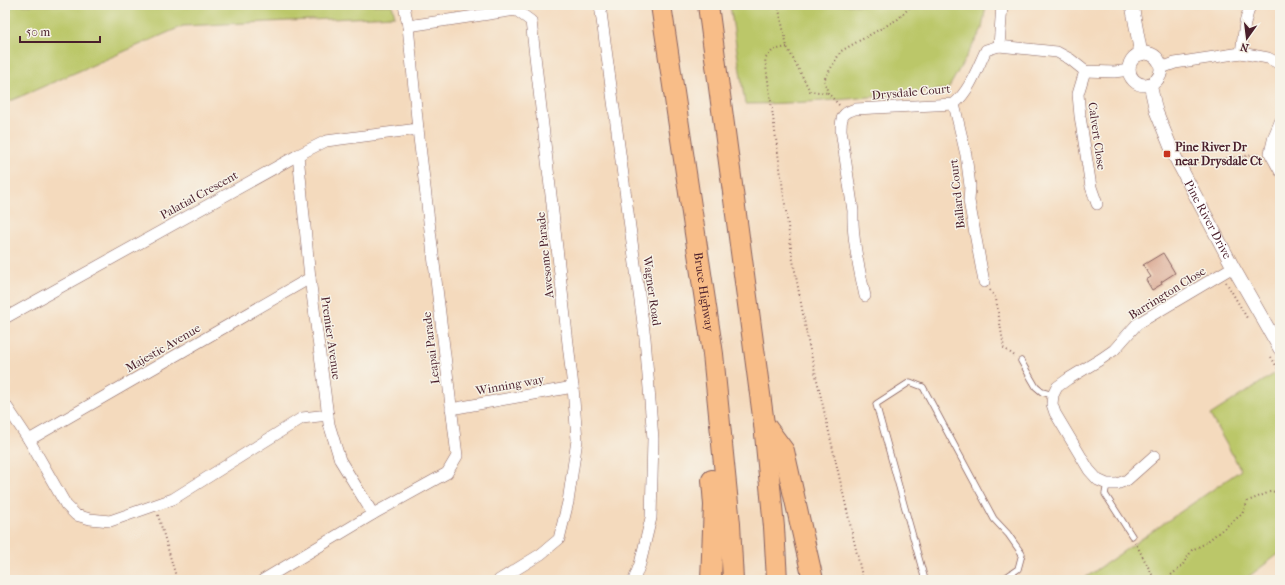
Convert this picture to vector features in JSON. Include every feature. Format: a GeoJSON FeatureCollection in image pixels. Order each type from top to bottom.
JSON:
{"type":"FeatureCollection","features":[{"type":"Feature","properties":{"kind":"highway","name":"Bruce Highway"},"geometry":{"type":"LineString","coordinates":[[661,5],[713,354],[730,524],[733,580]]}},
{"type":"Feature","properties":{"kind":"highway"},"geometry":{"type":"LineString","coordinates":[[708,5],[764,424],[774,527],[777,580]]}},
{"type":"Feature","properties":{"kind":"highway"},"geometry":{"type":"LineString","coordinates":[[711,580],[714,505],[709,430],[709,391],[713,354]]}},
{"type":"Feature","properties":{"kind":"highway"},"geometry":{"type":"LineString","coordinates":[[764,424],[784,451],[813,580]]}},
{"type":"Feature","properties":{"kind":"street","name":"Leapai Parade"},"geometry":{"type":"LineString","coordinates":[[262,580],[373,514],[447,473],[457,456],[418,129],[408,26],[404,5]]}},
{"type":"Feature","properties":{"kind":"street","name":"Wagner Road"},"geometry":{"type":"LineString","coordinates":[[600,5],[645,338],[654,439],[651,518],[640,564],[634,580]]}},
{"type":"Feature","properties":{"kind":"street"},"geometry":{"type":"LineString","coordinates":[[1002,5],[999,46],[1057,52],[1070,59],[1085,71],[1114,72],[1130,70]]}},
{"type":"Feature","properties":{"kind":"street"},"geometry":{"type":"LineString","coordinates":[[1132,5],[1141,54]]}},
{"type":"Feature","properties":{"kind":"street"},"geometry":{"type":"LineString","coordinates":[[1241,53],[1245,23],[1250,5]]}},
{"type":"Feature","properties":{"kind":"street","name":"Awesome Parade"},"geometry":{"type":"LineString","coordinates":[[408,26],[516,10],[531,21],[573,387],[577,440],[568,502],[559,539],[541,554],[499,580]]}},
{"type":"Feature","properties":{"kind":"street","name":"Drysdale Court"},"geometry":{"type":"LineString","coordinates":[[846,112],[855,109],[954,104],[970,84],[986,50],[999,46]]}},
{"type":"Feature","properties":{"kind":"street"},"geometry":{"type":"LineString","coordinates":[[1161,68],[1175,63],[1241,53],[1268,58],[1280,64]]}},
{"type":"Feature","properties":{"kind":"street"},"geometry":{"type":"LineString","coordinates":[[1141,54],[1150,54],[1160,63],[1161,68],[1158,78],[1150,84],[1141,84],[1136,82],[1131,75],[1130,65],[1132,60],[1141,54]]}},
{"type":"Feature","properties":{"kind":"street","name":"Calvert Close"},"geometry":{"type":"LineString","coordinates":[[1085,71],[1078,94],[1091,187],[1097,204]]}},
{"type":"Feature","properties":{"kind":"street","name":"Pine River Drive"},"geometry":{"type":"LineString","coordinates":[[1150,84],[1156,111],[1179,164],[1233,267],[1280,349]]}},
{"type":"Feature","properties":{"kind":"street","name":"Ballard Court"},"geometry":{"type":"LineString","coordinates":[[954,104],[966,155],[970,186],[969,201],[984,282]]}},
{"type":"Feature","properties":{"kind":"street"},"geometry":{"type":"LineString","coordinates":[[846,112],[842,117],[841,130],[853,211],[856,251],[865,296]]}},
{"type":"Feature","properties":{"kind":"street"},"geometry":{"type":"LineString","coordinates":[[1280,122],[1274,136],[1270,153],[1280,171]]}},
{"type":"Feature","properties":{"kind":"street","name":"Palatial Crescent"},"geometry":{"type":"LineString","coordinates":[[5,318],[298,155],[326,142],[418,129]]}},
{"type":"Feature","properties":{"kind":"street","name":"Premier Avenue"},"geometry":{"type":"LineString","coordinates":[[298,155],[310,278],[329,424],[340,460],[373,514]]}},
{"type":"Feature","properties":{"kind":"street","name":"Barrington Close"},"geometry":{"type":"LineString","coordinates":[[1053,395],[1057,387],[1114,350],[1137,324],[1233,267]]}},
{"type":"Feature","properties":{"kind":"street","name":"Majestic Avenue"},"geometry":{"type":"LineString","coordinates":[[29,440],[310,278]]}},
{"type":"Feature","properties":{"kind":"street","name":"Winning way"},"geometry":{"type":"LineString","coordinates":[[451,409],[573,387]]}},
{"type":"Feature","properties":{"kind":"street"},"geometry":{"type":"LineString","coordinates":[[1053,395],[1052,404],[1055,413],[1089,470],[1098,480],[1107,484],[1117,484],[1127,480],[1154,456]]}},
{"type":"Feature","properties":{"kind":"street"},"geometry":{"type":"LineString","coordinates":[[5,404],[29,440],[66,505],[76,515],[90,519],[110,521],[173,499],[302,418],[328,414]]}},
{"type":"Feature","properties":{"kind":"lane"},"geometry":{"type":"LineString","coordinates":[[1021,361],[1036,387],[1042,392],[1053,395]]}},
{"type":"Feature","properties":{"kind":"lane"},"geometry":{"type":"LineString","coordinates":[[925,580],[876,404],[910,382],[923,387],[994,519],[1008,534],[1022,554],[1018,569],[1002,580]]}},
{"type":"Feature","properties":{"kind":"lane"},"geometry":{"type":"LineString","coordinates":[[1107,484],[1106,494],[1132,536]]}},
{"type":"Feature","properties":{"kind":"path"},"geometry":{"type":"LineString","coordinates":[[778,5],[787,47],[810,91],[828,93]]}},
{"type":"Feature","properties":{"kind":"path"},"geometry":{"type":"LineString","coordinates":[[846,112],[828,93],[824,80],[841,51],[898,19],[912,5]]}},
{"type":"Feature","properties":{"kind":"path"},"geometry":{"type":"LineString","coordinates":[[787,47],[773,50],[765,59],[792,255],[808,341],[864,580]]}},
{"type":"Feature","properties":{"kind":"path"},"geometry":{"type":"LineString","coordinates":[[1179,164],[1270,153]]}},
{"type":"Feature","properties":{"kind":"path"},"geometry":{"type":"LineString","coordinates":[[984,282],[996,300],[1004,348],[1021,361]]}},
{"type":"Feature","properties":{"kind":"path"},"geometry":{"type":"LineString","coordinates":[[1165,580],[1182,566],[1192,550],[1204,544],[1242,514],[1248,501],[1270,492],[1280,490]]}},
{"type":"Feature","properties":{"kind":"path"},"geometry":{"type":"LineString","coordinates":[[157,512],[177,580]]}},
{"type":"Feature","properties":{"kind":"path"},"geometry":{"type":"LineString","coordinates":[[1132,536],[1155,580]]}},
{"type":"Feature","properties":{"kind":"green space"},"geometry":{"type":"Polygon","coordinates":[[[5,5],[392,5],[395,16],[183,26],[10,101],[5,100],[5,5]]]}},
{"type":"Feature","properties":{"kind":"green space"},"geometry":{"type":"Polygon","coordinates":[[[730,5],[986,5],[982,29],[948,89],[821,101],[745,104],[730,5]]]}},
{"type":"Feature","properties":{"kind":"green space"},"geometry":{"type":"Polygon","coordinates":[[[1274,374],[1280,383],[1280,553],[1244,580],[1082,580],[1241,470],[1210,415],[1274,374]]]}},
{"type":"Feature","properties":{"kind":"building"},"geometry":{"type":"Polygon","coordinates":[[[1163,253],[1175,273],[1152,290],[1146,280],[1151,277],[1143,265],[1163,253]]]}},
{"type":"Feature","properties":{"kind":"waterway"},"geometry":{"type":"LineString","coordinates":[[5,9],[13,5]]}},
{"type":"Feature","properties":{"kind":"place","name":"Pine River Dr near Drysdale Ct"},"geometry":{"type":"Point","coordinates":[1167,154]}}]}
